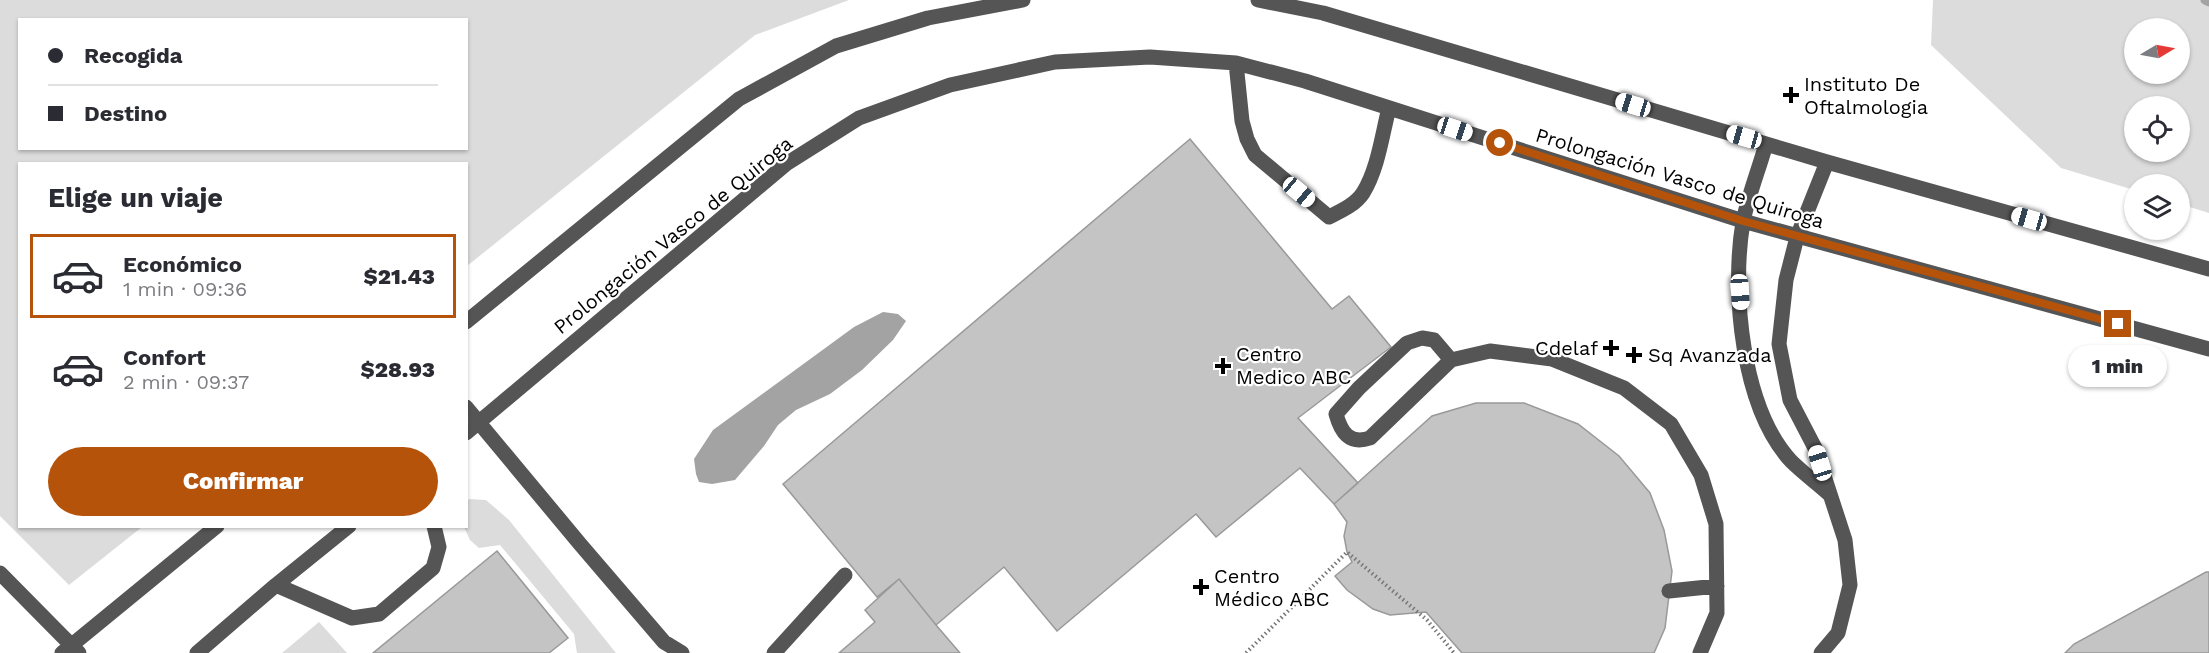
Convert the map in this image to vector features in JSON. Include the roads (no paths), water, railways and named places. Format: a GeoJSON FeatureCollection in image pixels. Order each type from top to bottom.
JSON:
{"type":"FeatureCollection","features":[{"type":"Feature","properties":{"kind":"street"},"geometry":{"type":"LineString","coordinates":[[468,320],[739,99],[836,46],[928,18],[1023,0]]}},
{"type":"Feature","properties":{"kind":"street"},"geometry":{"type":"LineString","coordinates":[[1258,0],[1323,13],[1827,162],[2209,269]]}},
{"type":"Feature","properties":{"kind":"street","name":"Prolongación Vasco de Quiroga"},"geometry":{"type":"LineString","coordinates":[[468,431],[786,164],[859,118],[950,85],[1055,62],[1150,57],[1236,63],[1305,81],[1743,221],[2209,349]]}},
{"type":"Feature","properties":{"kind":"street"},"geometry":{"type":"LineString","coordinates":[[1236,63],[1242,121],[1255,155],[1329,217],[1346,209],[1362,194],[1370,178],[1389,108]]}},
{"type":"Feature","properties":{"kind":"street"},"geometry":{"type":"LineString","coordinates":[[1766,144],[1743,221],[1738,273],[1743,347],[1762,416],[1791,461],[1829,494]]}},
{"type":"Feature","properties":{"kind":"street"},"geometry":{"type":"LineString","coordinates":[[1821,653],[1838,633],[1850,585],[1845,540],[1815,447],[1790,400],[1779,344],[1786,280],[1797,237],[1827,162]]}},
{"type":"Feature","properties":{"kind":"street"},"geometry":{"type":"LineString","coordinates":[[1451,360],[1434,340],[1422,338],[1407,343],[1359,388],[1336,414],[1340,428],[1351,439],[1360,441],[1370,438],[1451,360],[1490,351],[1552,359],[1624,388],[1671,424],[1701,475],[1716,524],[1717,613],[1700,653]]}},
{"type":"Feature","properties":{"kind":"street"},"geometry":{"type":"LineString","coordinates":[[468,409],[664,647],[682,653]]}},
{"type":"Feature","properties":{"kind":"street"},"geometry":{"type":"LineString","coordinates":[[0,573],[71,650],[215,528]]}},
{"type":"Feature","properties":{"kind":"street"},"geometry":{"type":"LineString","coordinates":[[197,653],[347,528]]}},
{"type":"Feature","properties":{"kind":"street"},"geometry":{"type":"LineString","coordinates":[[276,585],[352,618],[379,614],[433,568],[439,547],[435,528]]}},
{"type":"Feature","properties":{"kind":"street"},"geometry":{"type":"LineString","coordinates":[[774,653],[845,575]]}},
{"type":"Feature","properties":{"kind":"street"},"geometry":{"type":"LineString","coordinates":[[1670,591],[1717,586]]}},
{"type":"Feature","properties":{"kind":"waterway"},"geometry":{"type":"LineString","coordinates":[[2205,0],[2209,2]]}},
{"type":"Feature","properties":{"kind":"place","name":"Instituto De Oftalmologia"},"geometry":{"type":"Point","coordinates":[1791,95]}},
{"type":"Feature","properties":{"kind":"place","name":"Cdelaf"},"geometry":{"type":"Point","coordinates":[1611,348]}},
{"type":"Feature","properties":{"kind":"place","name":"Sq Avanzada"},"geometry":{"type":"Point","coordinates":[1634,355]}},
{"type":"Feature","properties":{"kind":"place","name":"Centro Medico ABC"},"geometry":{"type":"Point","coordinates":[1223,366]}},
{"type":"Feature","properties":{"kind":"place","name":"Centro Médico ABC"},"geometry":{"type":"Point","coordinates":[1201,587]}}]}
